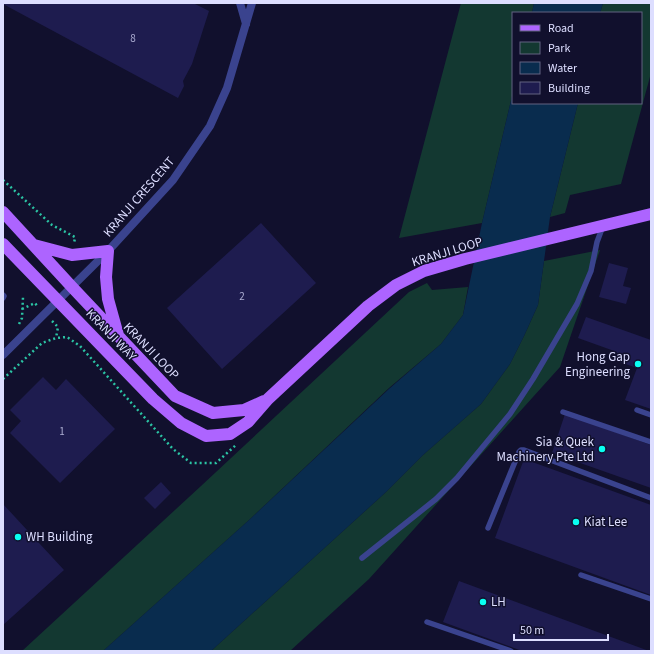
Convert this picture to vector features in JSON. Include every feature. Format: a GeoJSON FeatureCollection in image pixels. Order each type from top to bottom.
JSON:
{"type":"FeatureCollection","features":[{"type":"Feature","properties":{"kind":"main road"},"geometry":{"type":"LineString","coordinates":[[3,212],[72,287]]}},
{"type":"Feature","properties":{"kind":"main road","name":"KRANJI LOOP"},"geometry":{"type":"LineString","coordinates":[[206,436],[230,434],[248,422],[268,399],[368,306],[396,285],[424,271],[465,259],[651,214]]}},
{"type":"Feature","properties":{"kind":"main road","name":"KRANJI WAY"},"geometry":{"type":"LineString","coordinates":[[3,244],[153,399],[181,423],[206,436]]}},
{"type":"Feature","properties":{"kind":"main road"},"geometry":{"type":"LineString","coordinates":[[34,245],[72,255],[108,251],[106,277],[108,299],[119,338]]}},
{"type":"Feature","properties":{"kind":"main road","name":"KRANJI LOOP"},"geometry":{"type":"LineString","coordinates":[[72,287],[174,396],[213,413],[244,410],[268,399]]}},
{"type":"Feature","properties":{"kind":"street"},"geometry":{"type":"LineString","coordinates":[[240,3],[246,24]]}},
{"type":"Feature","properties":{"kind":"street","name":"KRANJI CRESCENT"},"geometry":{"type":"LineString","coordinates":[[3,355],[108,251],[174,180],[210,126],[226,88],[252,3]]}},
{"type":"Feature","properties":{"kind":"lane"},"geometry":{"type":"LineString","coordinates":[[362,558],[436,498],[452,483],[510,414],[533,380],[577,304],[590,271],[597,242],[604,225]]}},
{"type":"Feature","properties":{"kind":"lane"},"geometry":{"type":"LineString","coordinates":[[637,410],[651,414]]}},
{"type":"Feature","properties":{"kind":"lane"},"geometry":{"type":"LineString","coordinates":[[563,412],[651,442]]}},
{"type":"Feature","properties":{"kind":"lane"},"geometry":{"type":"LineString","coordinates":[[488,528],[521,450],[651,498]]}},
{"type":"Feature","properties":{"kind":"lane"},"geometry":{"type":"LineString","coordinates":[[581,575],[651,599]]}},
{"type":"Feature","properties":{"kind":"lane"},"geometry":{"type":"LineString","coordinates":[[427,622],[511,651]]}},
{"type":"Feature","properties":{"kind":"path"},"geometry":{"type":"LineString","coordinates":[[3,180],[52,225],[75,237],[72,255]]}},
{"type":"Feature","properties":{"kind":"path"},"geometry":{"type":"LineString","coordinates":[[18,327],[22,318],[23,297]]}},
{"type":"Feature","properties":{"kind":"path"},"geometry":{"type":"LineString","coordinates":[[3,379],[42,343],[67,336],[80,346],[173,449],[191,463],[216,463],[239,442]]}},
{"type":"Feature","properties":{"kind":"green space"},"geometry":{"type":"Polygon","coordinates":[[[461,3],[534,3],[532,12],[512,12],[512,96],[482,223],[399,238],[461,3]]]}},
{"type":"Feature","properties":{"kind":"green space"},"geometry":{"type":"Polygon","coordinates":[[[603,3],[651,3],[651,73],[621,184],[570,195],[565,213],[550,217],[578,104],[642,104],[642,12],[600,12],[603,3]]]}},
{"type":"Feature","properties":{"kind":"green space"},"geometry":{"type":"Polygon","coordinates":[[[600,250],[560,367],[369,579],[290,651],[211,651],[386,492],[423,455],[481,404],[510,364],[538,305],[544,261],[600,250]]]}},
{"type":"Feature","properties":{"kind":"green space"},"geometry":{"type":"Polygon","coordinates":[[[427,283],[432,290],[468,287],[463,315],[441,344],[389,388],[248,521],[103,651],[22,651],[409,292],[427,283]]]}},
{"type":"Feature","properties":{"kind":"water"},"geometry":{"type":"Polygon","coordinates":[[[534,3],[603,3],[600,12],[532,12],[534,3]]]}},
{"type":"Feature","properties":{"kind":"water"},"geometry":{"type":"Polygon","coordinates":[[[512,96],[512,104],[578,104],[550,217],[538,305],[510,364],[481,404],[423,455],[386,492],[211,651],[103,651],[248,521],[390,388],[441,344],[463,315],[482,223],[512,96]]]}},
{"type":"Feature","properties":{"kind":"building"},"geometry":{"type":"Polygon","coordinates":[[[3,3],[193,3],[209,11],[192,64],[183,81],[184,86],[178,98],[3,3]]]}},
{"type":"Feature","properties":{"kind":"building"},"geometry":{"type":"Polygon","coordinates":[[[261,223],[316,283],[222,369],[167,308],[261,223]]]}},
{"type":"Feature","properties":{"kind":"building"},"geometry":{"type":"Polygon","coordinates":[[[609,263],[628,268],[623,286],[631,288],[626,304],[599,297],[609,263]]]}},
{"type":"Feature","properties":{"kind":"building","name":"Hong Gap Engineering"},"geometry":{"type":"Polygon","coordinates":[[[586,317],[651,340],[651,409],[625,400],[637,368],[614,360],[617,352],[578,338],[586,317]]]}},
{"type":"Feature","properties":{"kind":"building"},"geometry":{"type":"Polygon","coordinates":[[[43,377],[56,390],[66,379],[115,429],[60,483],[10,433],[21,421],[10,410],[43,377]]]}},
{"type":"Feature","properties":{"kind":"building","name":"Sia & Quek Machinery Pte Ltd"},"geometry":{"type":"Polygon","coordinates":[[[565,414],[651,445],[651,488],[552,453],[565,414]]]}},
{"type":"Feature","properties":{"kind":"building","name":"Kiat Lee"},"geometry":{"type":"Polygon","coordinates":[[[524,459],[651,505],[651,595],[495,538],[524,459]]]}},
{"type":"Feature","properties":{"kind":"building"},"geometry":{"type":"Polygon","coordinates":[[[161,482],[171,493],[155,509],[144,498],[161,482]]]}},
{"type":"Feature","properties":{"kind":"building","name":"WH Building"},"geometry":{"type":"Polygon","coordinates":[[[3,504],[64,570],[3,625],[3,504]]]}},
{"type":"Feature","properties":{"kind":"building","name":"LH"},"geometry":{"type":"Polygon","coordinates":[[[459,581],[649,651],[522,651],[443,622],[459,581]]]}},
{"type":"Feature","properties":{"kind":"place","name":"Hong Gap Engineering"},"geometry":{"type":"Point","coordinates":[638,364]}},
{"type":"Feature","properties":{"kind":"place","name":"Sia & Quek Machinery Pte Ltd"},"geometry":{"type":"Point","coordinates":[602,449]}},
{"type":"Feature","properties":{"kind":"place","name":"Kiat Lee"},"geometry":{"type":"Point","coordinates":[576,522]}},
{"type":"Feature","properties":{"kind":"place","name":"WH Building"},"geometry":{"type":"Point","coordinates":[18,537]}},
{"type":"Feature","properties":{"kind":"place","name":"LH"},"geometry":{"type":"Point","coordinates":[483,602]}}]}
